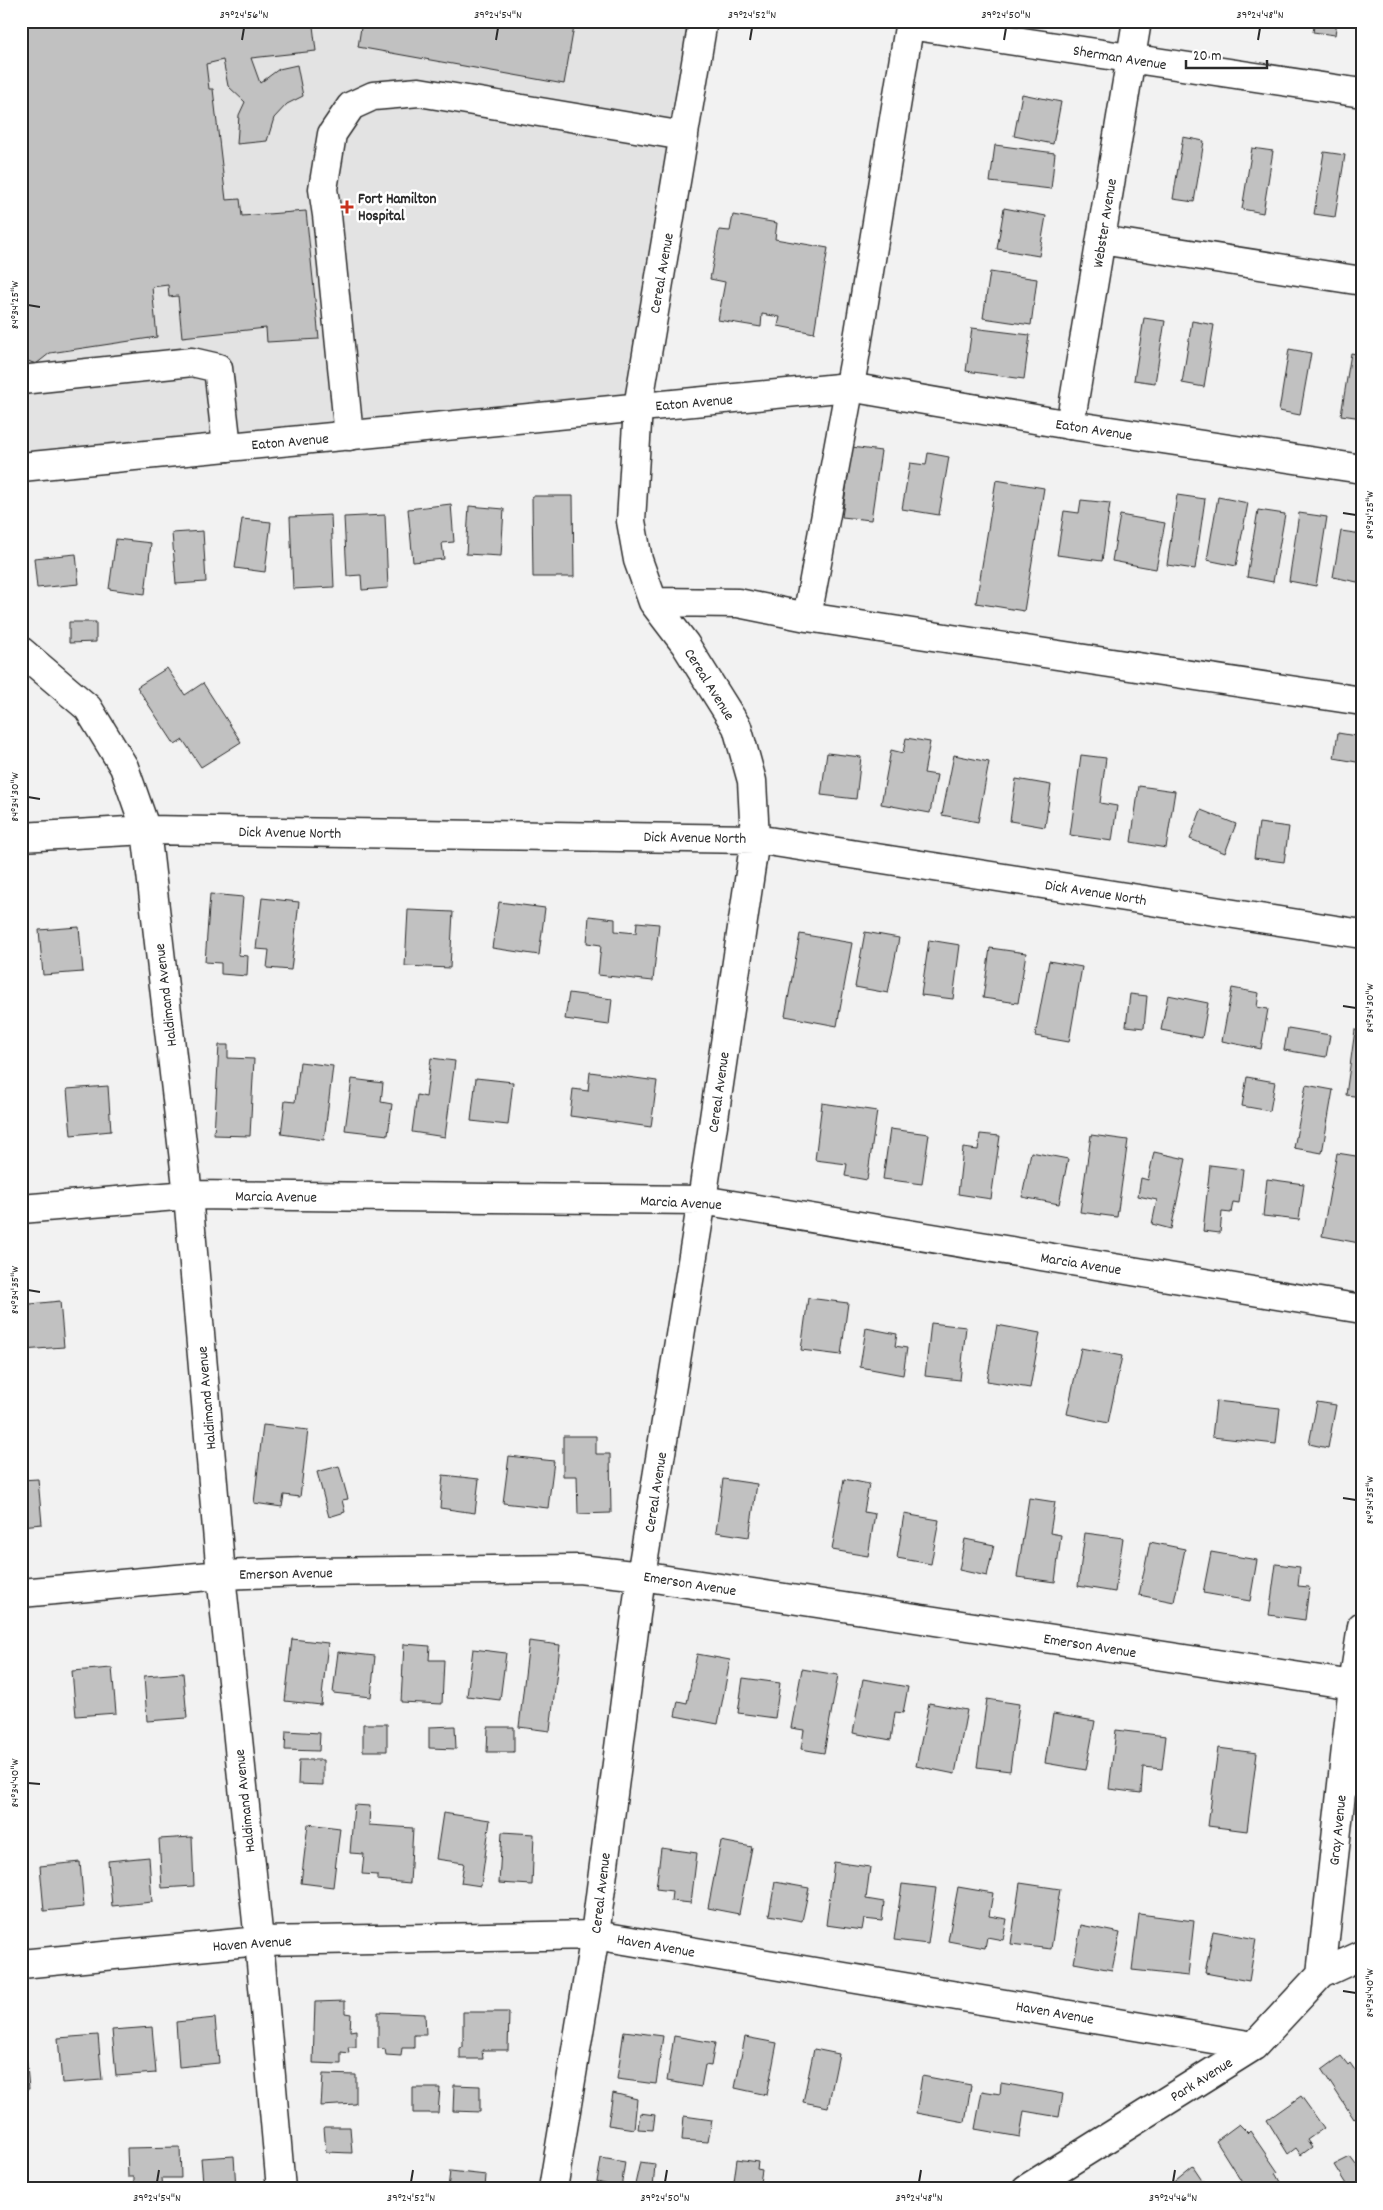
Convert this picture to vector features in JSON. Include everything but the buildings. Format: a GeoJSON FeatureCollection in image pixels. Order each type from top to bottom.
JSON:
{"type":"FeatureCollection","features":[{"type":"Feature","properties":{"kind":"street","name":"Cereal Avenue"},"geometry":{"type":"LineString","coordinates":[[552,2189],[595,1935],[641,1576],[702,1200],[755,839],[752,781],[737,727],[685,644],[653,602],[638,560],[631,521],[638,408],[704,21]]}},
{"type":"Feature","properties":{"kind":"street","name":"Webster Avenue"},"geometry":{"type":"LineString","coordinates":[[1070,425],[1137,21]]}},
{"type":"Feature","properties":{"kind":"street"},"geometry":{"type":"LineString","coordinates":[[807,617],[849,387],[909,23]]}},
{"type":"Feature","properties":{"kind":"street","name":"Sherman Avenue"},"geometry":{"type":"LineString","coordinates":[[909,23],[1131,59],[1362,93]]}},
{"type":"Feature","properties":{"kind":"street"},"geometry":{"type":"LineString","coordinates":[[349,436],[323,189],[332,134],[352,106],[373,96],[419,92],[684,136]]}},
{"type":"Feature","properties":{"kind":"street"},"geometry":{"type":"LineString","coordinates":[[1101,240],[1362,281]]}},
{"type":"Feature","properties":{"kind":"street"},"geometry":{"type":"LineString","coordinates":[[21,380],[192,362],[218,368],[228,447]]}},
{"type":"Feature","properties":{"kind":"street","name":"Eaton Avenue"},"geometry":{"type":"LineString","coordinates":[[21,467],[849,387],[1070,425],[1362,469]]}},
{"type":"Feature","properties":{"kind":"street"},"geometry":{"type":"LineString","coordinates":[[653,602],[738,603],[807,617],[1362,701]]}},
{"type":"Feature","properties":{"kind":"street","name":"Haldimand Avenue"},"geometry":{"type":"LineString","coordinates":[[21,651],[88,708],[124,766],[146,830],[188,1195],[221,1574],[259,1941],[281,2189]]}},
{"type":"Feature","properties":{"kind":"street","name":"Dick Avenue North"},"geometry":{"type":"LineString","coordinates":[[21,837],[146,830],[755,839],[1362,934]]}},
{"type":"Feature","properties":{"kind":"street","name":"Marcia Avenue"},"geometry":{"type":"LineString","coordinates":[[21,1209],[188,1195],[702,1200],[1362,1309]]}},
{"type":"Feature","properties":{"kind":"street","name":"Emerson Avenue"},"geometry":{"type":"LineString","coordinates":[[21,1593],[221,1574],[579,1568],[1353,1685]]}},
{"type":"Feature","properties":{"kind":"street","name":"Gray Avenue"},"geometry":{"type":"LineString","coordinates":[[1321,1974],[1353,1748],[1353,1685],[1362,1626]]}},
{"type":"Feature","properties":{"kind":"street","name":"Haven Avenue"},"geometry":{"type":"LineString","coordinates":[[21,1964],[259,1941],[595,1935],[1254,2046]]}},
{"type":"Feature","properties":{"kind":"street","name":"Park Avenue"},"geometry":{"type":"LineString","coordinates":[[1026,2189],[1254,2046],[1321,1974],[1362,1954]]}},
{"type":"Feature","properties":{"kind":"shaded area","name":"Fort Hamilton Hospital"},"geometry":{"type":"Polygon","coordinates":[[[21,21],[703,21],[638,407],[21,467],[21,21]]]}},
{"type":"Feature","properties":{"kind":"place","name":"Fort Hamilton Hospital"},"geometry":{"type":"Point","coordinates":[347,207]}}]}
